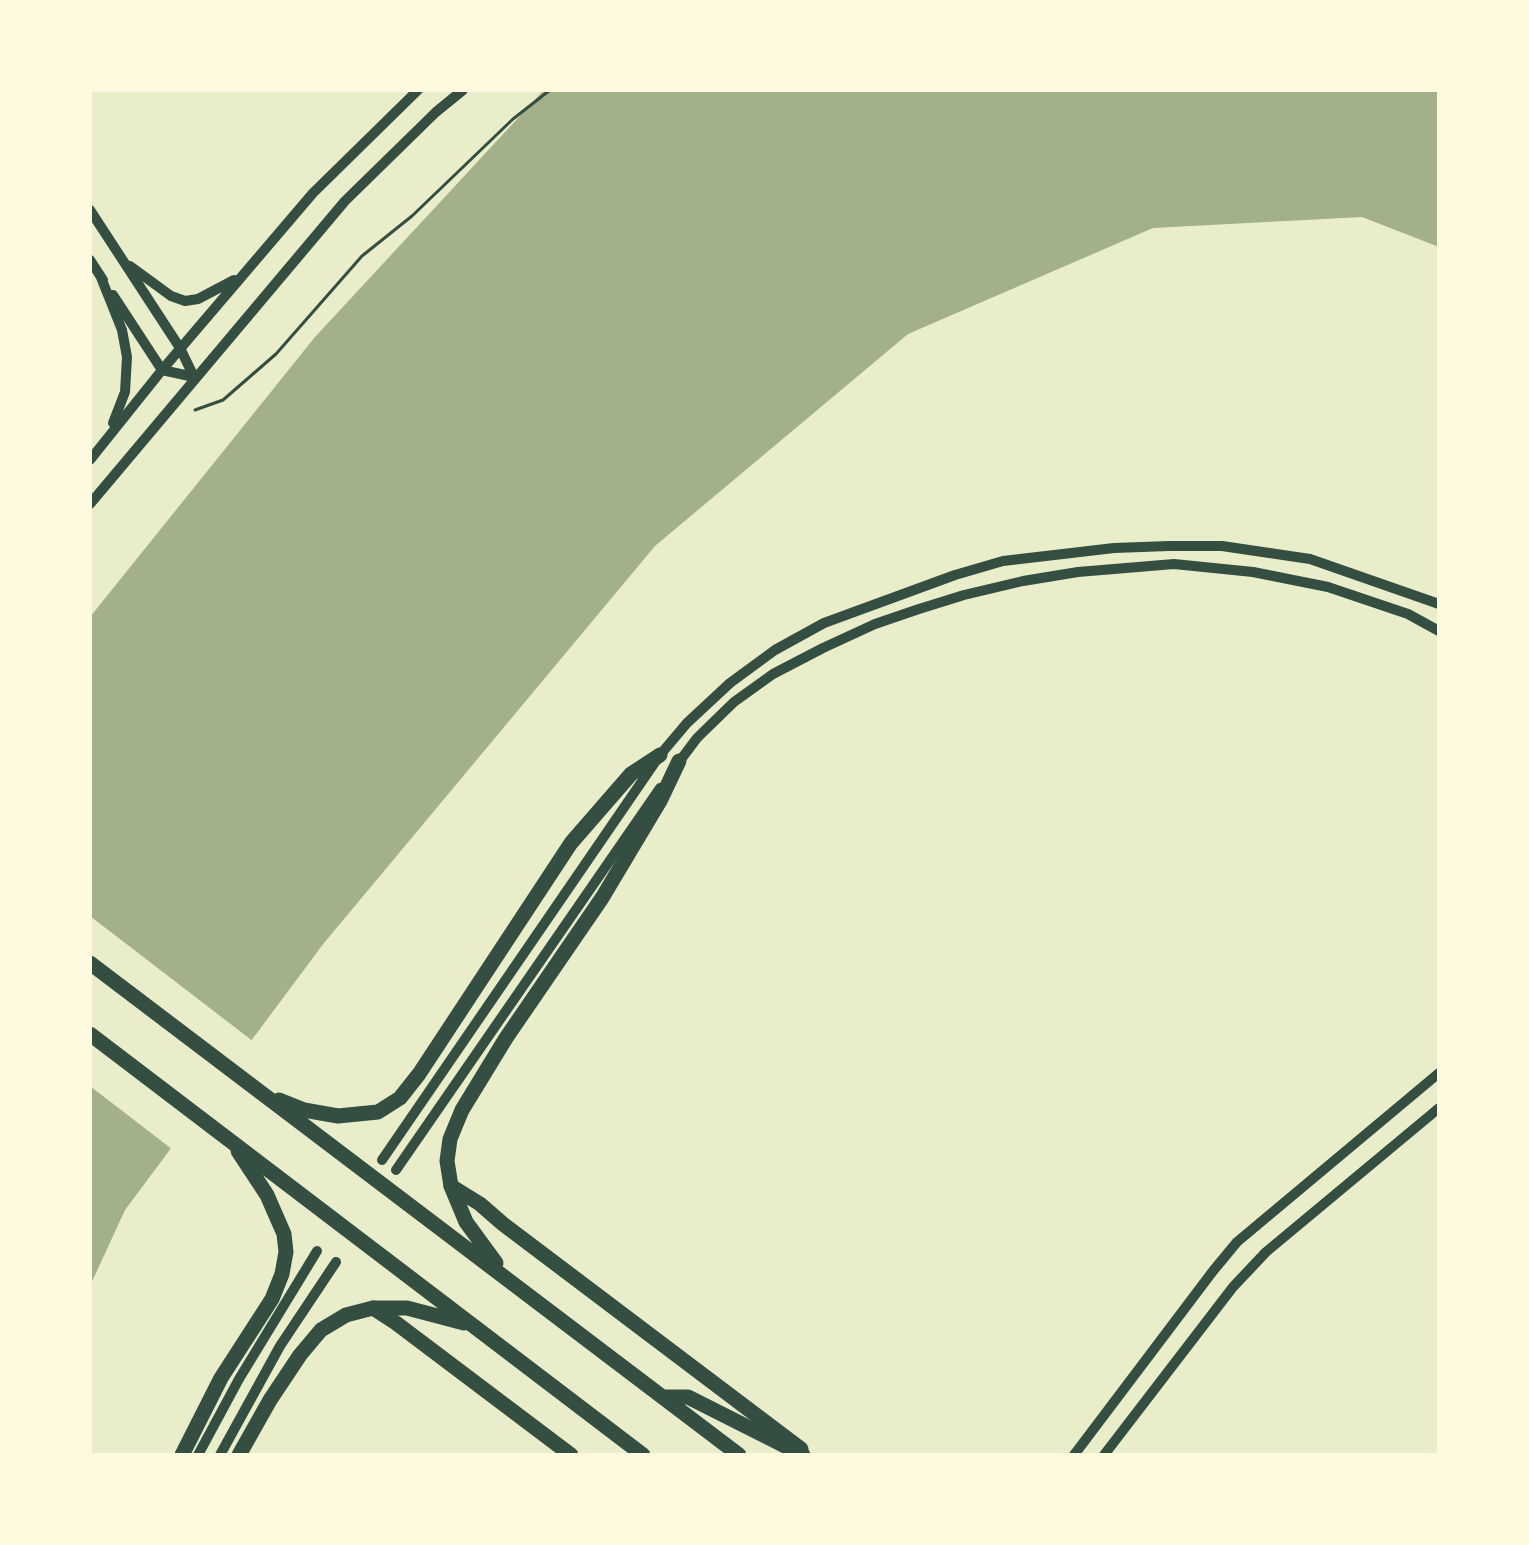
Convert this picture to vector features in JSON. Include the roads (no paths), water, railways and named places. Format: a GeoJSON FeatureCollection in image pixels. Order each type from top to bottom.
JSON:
{"type":"FeatureCollection","features":[{"type":"Feature","properties":{"kind":"main road"},"geometry":{"type":"LineString","coordinates":[[264,1095],[304,1110],[338,1116],[378,1112],[400,1098],[419,1074],[571,843],[632,774],[660,755]]}},
{"type":"Feature","properties":{"kind":"main road"},"geometry":{"type":"LineString","coordinates":[[512,1282],[466,1222],[452,1186],[447,1161],[450,1139],[462,1110],[506,1038],[602,898],[660,801],[679,761]]}},
{"type":"Feature","properties":{"kind":"main road"},"geometry":{"type":"LineString","coordinates":[[90,963],[739,1455]]}},
{"type":"Feature","properties":{"kind":"main road"},"geometry":{"type":"LineString","coordinates":[[90,1034],[643,1455]]}},
{"type":"Feature","properties":{"kind":"main road"},"geometry":{"type":"LineString","coordinates":[[182,1455],[221,1378],[272,1299],[282,1274],[286,1252],[284,1234],[267,1195],[232,1141]]}},
{"type":"Feature","properties":{"kind":"main road"},"geometry":{"type":"LineString","coordinates":[[452,1186],[480,1204],[503,1224],[808,1455]]}},
{"type":"Feature","properties":{"kind":"main road"},"geometry":{"type":"LineString","coordinates":[[239,1455],[270,1400],[300,1355],[321,1330],[346,1316],[373,1308],[407,1308],[475,1326]]}},
{"type":"Feature","properties":{"kind":"main road"},"geometry":{"type":"LineString","coordinates":[[373,1308],[571,1455]]}},
{"type":"Feature","properties":{"kind":"main road"},"geometry":{"type":"LineString","coordinates":[[663,1397],[688,1396],[803,1455]]}},
{"type":"Feature","properties":{"kind":"main road"},"geometry":{"type":"LineString","coordinates":[[617,1435],[629,1455]]}},
{"type":"Feature","properties":{"kind":"street"},"geometry":{"type":"LineString","coordinates":[[90,460],[180,348],[313,193],[418,90]]}},
{"type":"Feature","properties":{"kind":"street"},"geometry":{"type":"LineString","coordinates":[[90,504],[194,377],[345,201],[436,112],[463,90]]}},
{"type":"Feature","properties":{"kind":"street"},"geometry":{"type":"LineString","coordinates":[[90,210],[180,348],[194,377]]}},
{"type":"Feature","properties":{"kind":"street"},"geometry":{"type":"LineString","coordinates":[[122,259],[149,282],[171,296],[185,300],[198,299],[216,292],[244,274]]}},
{"type":"Feature","properties":{"kind":"street"},"geometry":{"type":"LineString","coordinates":[[90,260],[162,370],[194,377]]}},
{"type":"Feature","properties":{"kind":"street"},"geometry":{"type":"LineString","coordinates":[[100,275],[122,330],[127,371],[120,410],[101,446]]}},
{"type":"Feature","properties":{"kind":"street"},"geometry":{"type":"LineString","coordinates":[[90,516],[100,491]]}},
{"type":"Feature","properties":{"kind":"street"},"geometry":{"type":"LineString","coordinates":[[382,1160],[660,755],[687,723],[723,689],[775,650],[824,623],[955,575],[1004,561],[1114,548],[1222,546],[1310,559],[1439,604]]}},
{"type":"Feature","properties":{"kind":"street"},"geometry":{"type":"LineString","coordinates":[[396,1170],[697,738],[734,702],[773,674],[823,648],[875,624],[964,595],[1023,581],[1078,572],[1174,564],[1253,572],[1328,587],[1408,614],[1439,631]]}},
{"type":"Feature","properties":{"kind":"street"},"geometry":{"type":"LineString","coordinates":[[1074,1455],[1237,1242],[1439,1073]]}},
{"type":"Feature","properties":{"kind":"street"},"geometry":{"type":"LineString","coordinates":[[1104,1455],[1233,1287],[1266,1252],[1439,1108]]}},
{"type":"Feature","properties":{"kind":"street"},"geometry":{"type":"LineString","coordinates":[[198,1455],[239,1379],[317,1251]]}},
{"type":"Feature","properties":{"kind":"street"},"geometry":{"type":"LineString","coordinates":[[219,1455],[280,1346],[336,1262]]}}]}
